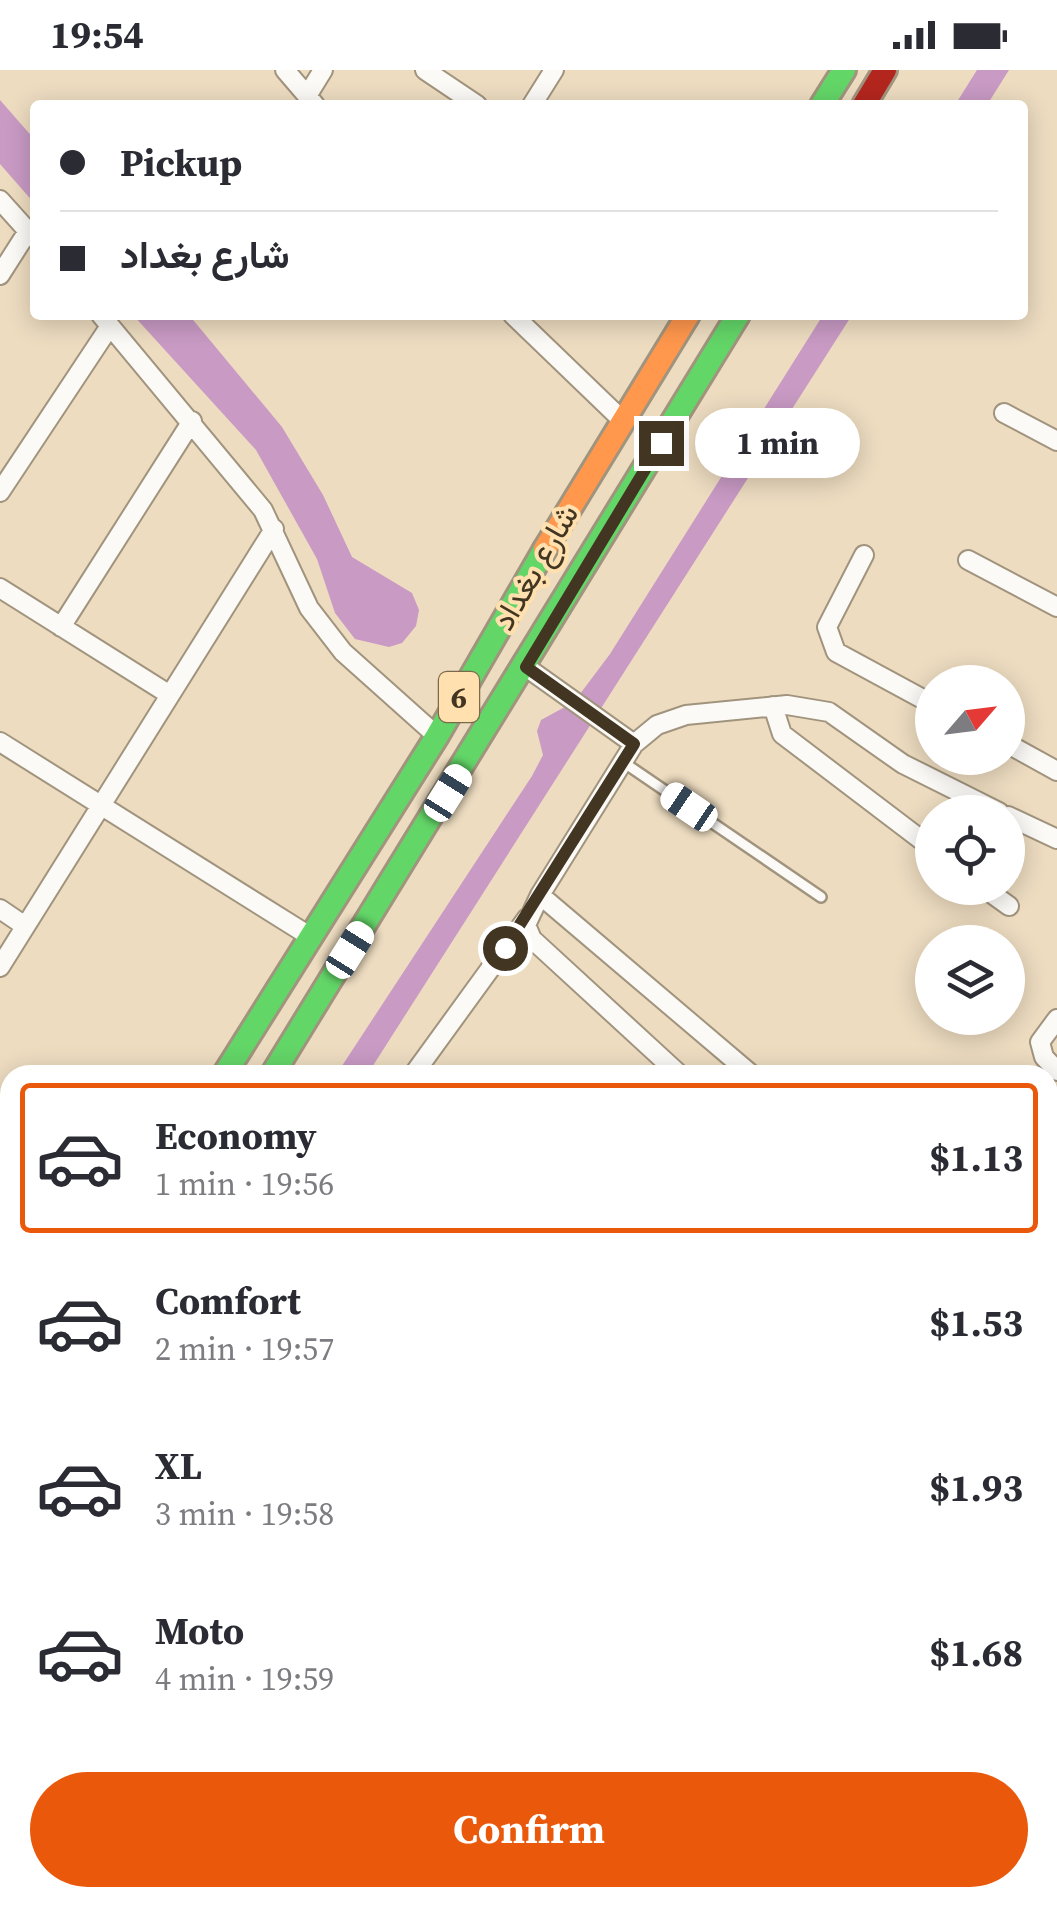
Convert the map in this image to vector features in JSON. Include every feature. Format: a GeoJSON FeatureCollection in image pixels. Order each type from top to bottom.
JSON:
{"type":"FeatureCollection","features":[{"type":"Feature","properties":{"kind":"main road"},"geometry":{"type":"LineString","coordinates":[[825,100],[844,70]]}},
{"type":"Feature","properties":{"kind":"main road"},"geometry":{"type":"LineString","coordinates":[[867,100],[885,70]]}},
{"type":"Feature","properties":{"kind":"main road","name":"شارع بغداد"},"geometry":{"type":"LineString","coordinates":[[230,1065],[437,736],[621,419],[685,320]]}},
{"type":"Feature","properties":{"kind":"main road","name":"شارع بغداد"},"geometry":{"type":"LineString","coordinates":[[278,1065],[526,667],[735,320]]}},
{"type":"Feature","properties":{"kind":"street"},"geometry":{"type":"LineString","coordinates":[[285,70],[311,100],[324,70]]}},
{"type":"Feature","properties":{"kind":"street"},"geometry":{"type":"LineString","coordinates":[[426,70],[470,100]]}},
{"type":"Feature","properties":{"kind":"street"},"geometry":{"type":"LineString","coordinates":[[535,100],[554,70]]}},
{"type":"Feature","properties":{"kind":"street"},"geometry":{"type":"LineString","coordinates":[[0,200],[30,233]]}},
{"type":"Feature","properties":{"kind":"street"},"geometry":{"type":"LineString","coordinates":[[0,275],[30,238]]}},
{"type":"Feature","properties":{"kind":"street"},"geometry":{"type":"LineString","coordinates":[[0,492],[105,320],[192,421],[274,529],[309,608],[343,652],[437,736]]}},
{"type":"Feature","properties":{"kind":"street"},"geometry":{"type":"LineString","coordinates":[[518,320],[621,419]]}},
{"type":"Feature","properties":{"kind":"street"},"geometry":{"type":"LineString","coordinates":[[1004,412],[1057,441]]}},
{"type":"Feature","properties":{"kind":"street"},"geometry":{"type":"LineString","coordinates":[[61,626],[192,421]]}},
{"type":"Feature","properties":{"kind":"street"},"geometry":{"type":"LineString","coordinates":[[0,967],[274,529]]}},
{"type":"Feature","properties":{"kind":"street"},"geometry":{"type":"LineString","coordinates":[[864,556],[827,627],[829,640],[836,652],[915,695]]}},
{"type":"Feature","properties":{"kind":"street"},"geometry":{"type":"LineString","coordinates":[[968,560],[1057,608]]}},
{"type":"Feature","properties":{"kind":"street"},"geometry":{"type":"LineString","coordinates":[[0,588],[170,695]]}},
{"type":"Feature","properties":{"kind":"street"},"geometry":{"type":"LineString","coordinates":[[526,667],[634,744]]}},
{"type":"Feature","properties":{"kind":"street"},"geometry":{"type":"LineString","coordinates":[[420,1065],[528,917],[634,744],[644,733],[671,719],[772,706],[801,705],[829,712],[903,764],[965,795]]}},
{"type":"Feature","properties":{"kind":"street"},"geometry":{"type":"LineString","coordinates":[[772,706],[782,734],[915,835]]}},
{"type":"Feature","properties":{"kind":"street"},"geometry":{"type":"LineString","coordinates":[[0,742],[311,937]]}},
{"type":"Feature","properties":{"kind":"street"},"geometry":{"type":"LineString","coordinates":[[1025,753],[1057,770]]}},
{"type":"Feature","properties":{"kind":"street"},"geometry":{"type":"LineString","coordinates":[[1025,824],[1057,839]]}},
{"type":"Feature","properties":{"kind":"street"},"geometry":{"type":"LineString","coordinates":[[540,894],[740,1065]]}},
{"type":"Feature","properties":{"kind":"street"},"geometry":{"type":"LineString","coordinates":[[0,909],[26,926]]}},
{"type":"Feature","properties":{"kind":"street"},"geometry":{"type":"LineString","coordinates":[[528,917],[532,939],[669,1065]]}},
{"type":"Feature","properties":{"kind":"street"},"geometry":{"type":"LineString","coordinates":[[1051,1065],[1044,1057],[1040,1042],[1057,1019]]}},
{"type":"Feature","properties":{"kind":"lane"},"geometry":{"type":"LineString","coordinates":[[623,762],[821,897]]}},
{"type":"Feature","properties":{"kind":"shaded area"},"geometry":{"type":"Polygon","coordinates":[[[977,70],[1009,70],[990,100],[958,100],[977,70]]]}},
{"type":"Feature","properties":{"kind":"shaded area"},"geometry":{"type":"Polygon","coordinates":[[[0,100],[30,134],[30,198],[0,164],[0,100]]]}},
{"type":"Feature","properties":{"kind":"shaded area"},"geometry":{"type":"Polygon","coordinates":[[[138,320],[193,320],[282,427],[323,495],[352,557],[412,593],[419,610],[416,626],[402,643],[389,647],[355,639],[335,613],[317,559],[256,450],[138,320]]]}},
{"type":"Feature","properties":{"kind":"shaded area"},"geometry":{"type":"Polygon","coordinates":[[[820,320],[849,320],[373,1065],[343,1065],[532,776],[543,755],[537,731],[541,720],[574,702],[610,654],[820,320]]]}},
{"type":"Feature","properties":{"kind":"traffic: fast"},"geometry":{"type":"LineString","coordinates":[[825,100],[844,70]]}},
{"type":"Feature","properties":{"kind":"traffic: fast"},"geometry":{"type":"LineString","coordinates":[[278,1065],[735,320]]}},
{"type":"Feature","properties":{"kind":"traffic: fast"},"geometry":{"type":"LineString","coordinates":[[230,1065],[437,736],[545,549]]}},
{"type":"Feature","properties":{"kind":"traffic: slow"},"geometry":{"type":"LineString","coordinates":[[545,549],[685,320]]}},
{"type":"Feature","properties":{"kind":"traffic: jam"},"geometry":{"type":"LineString","coordinates":[[867,100],[885,70]]}},
{"type":"Feature","properties":{"kind":"route"},"geometry":{"type":"LineString","coordinates":[[505,948],[603,799],[634,744],[526,667],[661,443]]}}]}
